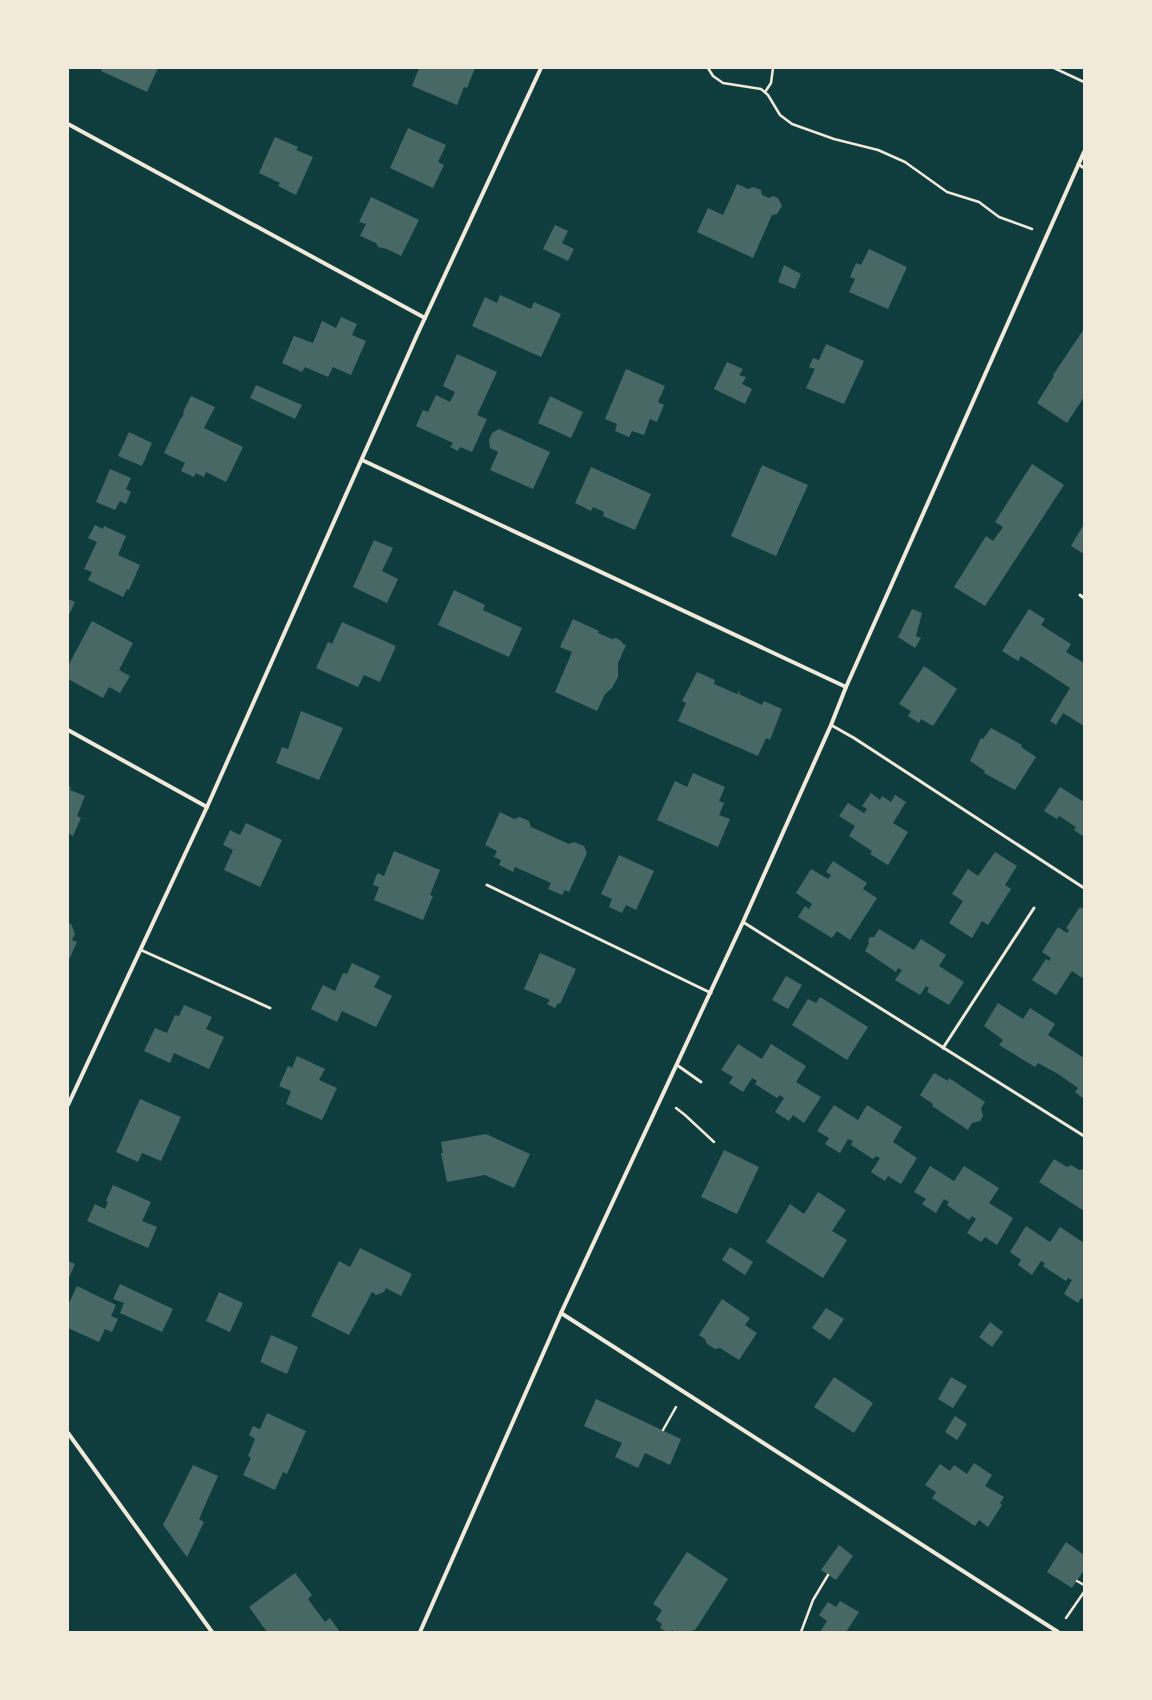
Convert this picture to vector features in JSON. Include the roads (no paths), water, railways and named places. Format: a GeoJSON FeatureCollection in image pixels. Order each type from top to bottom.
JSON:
{"type":"FeatureCollection","features":[{"type":"Feature","properties":{"kind":"street"},"geometry":{"type":"LineString","coordinates":[[68,1105],[207,807],[425,318],[541,68]]}},
{"type":"Feature","properties":{"kind":"street"},"geometry":{"type":"LineString","coordinates":[[68,124],[425,318]]}},
{"type":"Feature","properties":{"kind":"street"},"geometry":{"type":"LineString","coordinates":[[420,1632],[561,1312],[743,922],[1084,152]]}},
{"type":"Feature","properties":{"kind":"street"},"geometry":{"type":"LineString","coordinates":[[362,460],[846,687]]}},
{"type":"Feature","properties":{"kind":"street"},"geometry":{"type":"LineString","coordinates":[[68,730],[207,807]]}},
{"type":"Feature","properties":{"kind":"street"},"geometry":{"type":"LineString","coordinates":[[561,1312],[1057,1632]]}},
{"type":"Feature","properties":{"kind":"street"},"geometry":{"type":"LineString","coordinates":[[68,1433],[212,1632]]}},
{"type":"Feature","properties":{"kind":"lane"},"geometry":{"type":"LineString","coordinates":[[1078,164],[1084,168]]}},
{"type":"Feature","properties":{"kind":"lane"},"geometry":{"type":"LineString","coordinates":[[1080,595],[1084,598]]}},
{"type":"Feature","properties":{"kind":"lane"},"geometry":{"type":"LineString","coordinates":[[831,725],[854,738],[1084,888]]}},
{"type":"Feature","properties":{"kind":"lane"},"geometry":{"type":"LineString","coordinates":[[487,885],[710,993]]}},
{"type":"Feature","properties":{"kind":"lane"},"geometry":{"type":"LineString","coordinates":[[943,1048],[1034,908]]}},
{"type":"Feature","properties":{"kind":"lane"},"geometry":{"type":"LineString","coordinates":[[743,922],[1084,1136]]}},
{"type":"Feature","properties":{"kind":"lane"},"geometry":{"type":"LineString","coordinates":[[140,950],[270,1008]]}},
{"type":"Feature","properties":{"kind":"lane"},"geometry":{"type":"LineString","coordinates":[[677,1066],[701,1082]]}}]}
